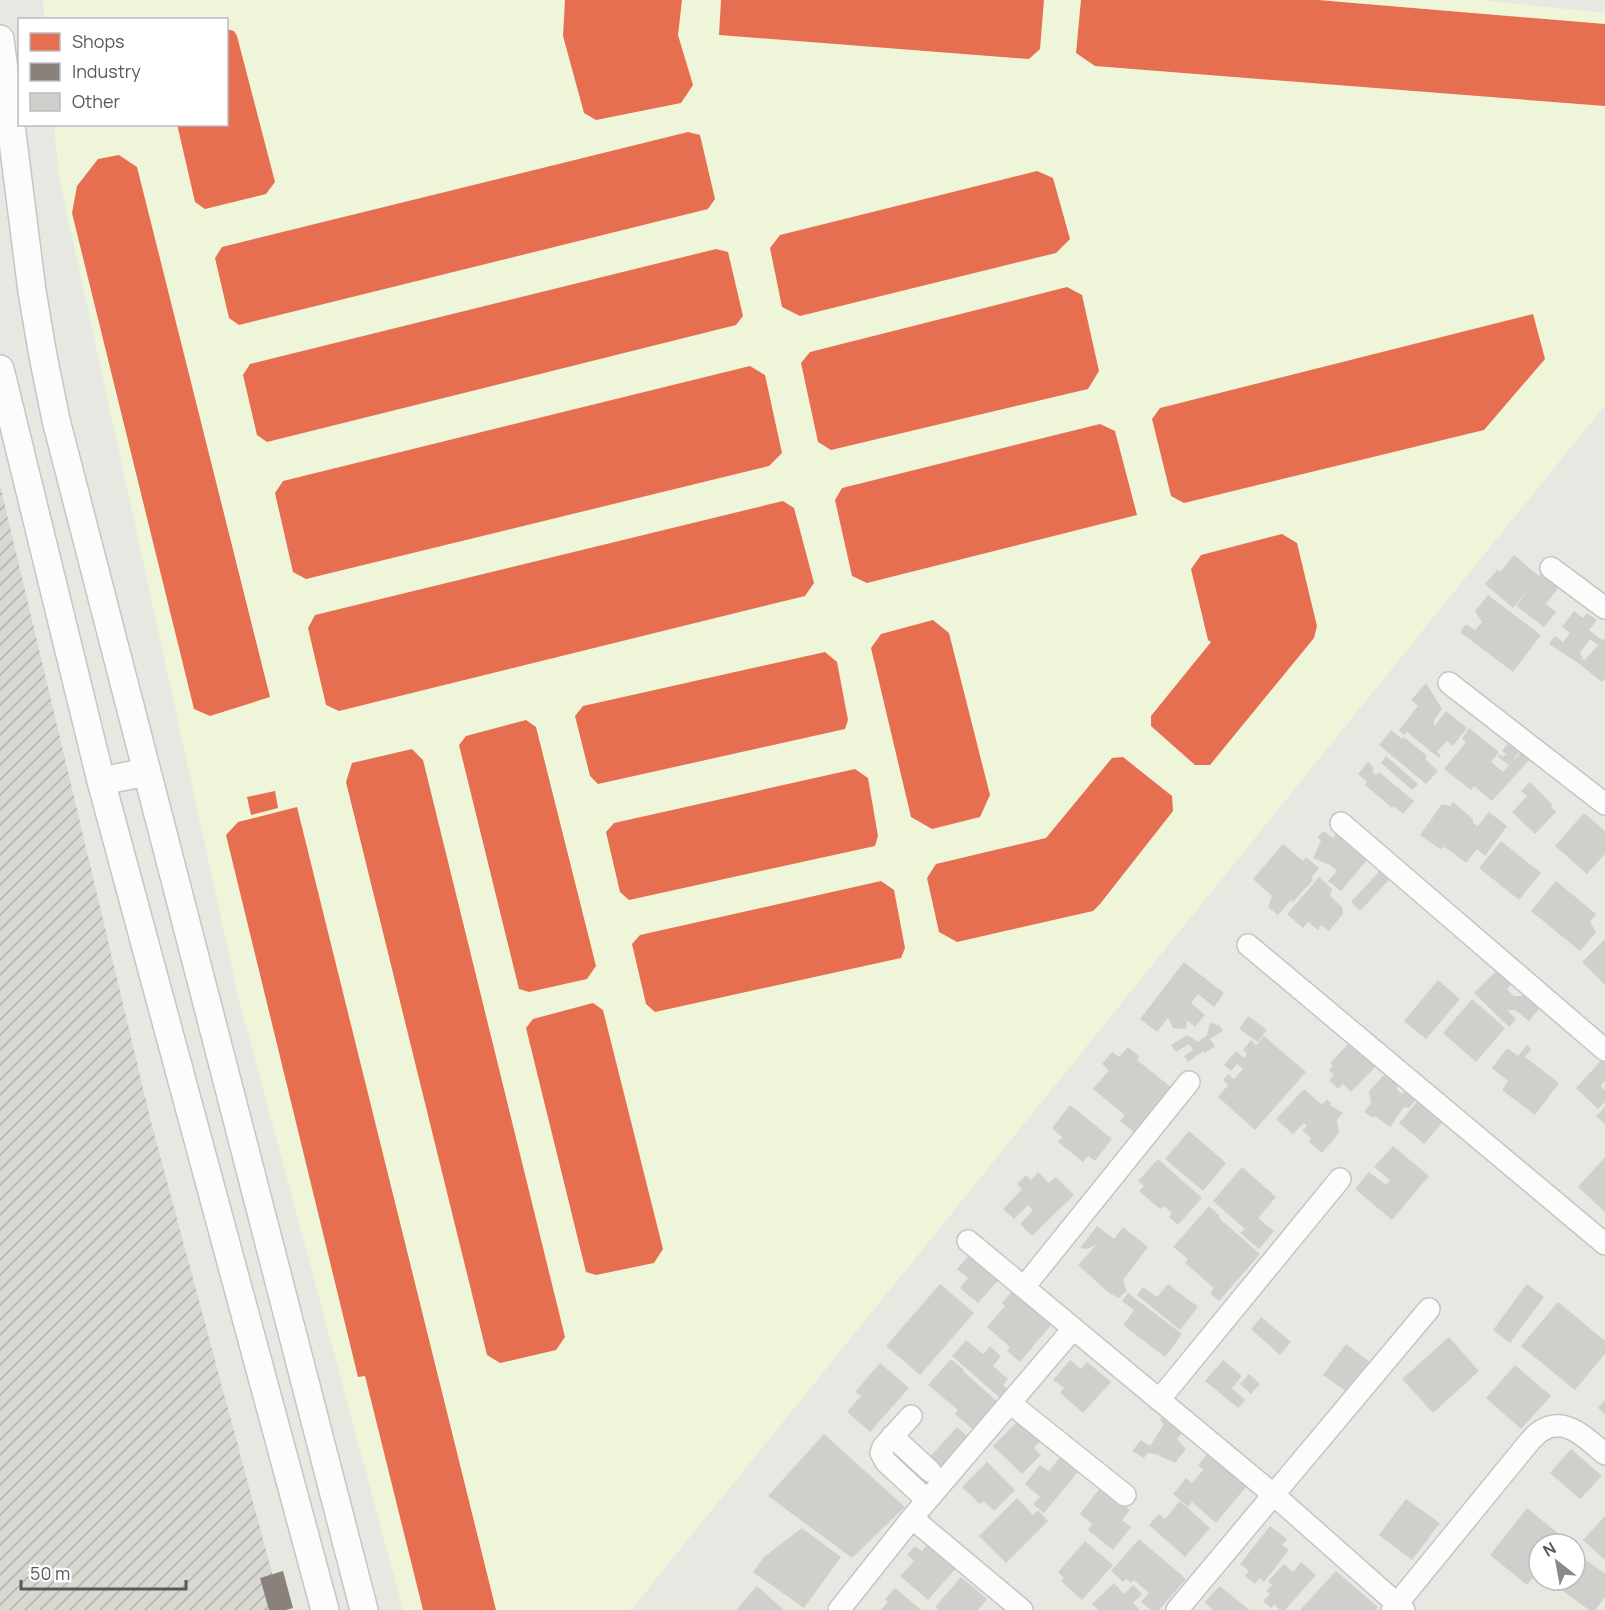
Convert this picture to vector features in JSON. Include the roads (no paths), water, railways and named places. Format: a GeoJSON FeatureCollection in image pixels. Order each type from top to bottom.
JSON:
{"type":"FeatureCollection","features":[{"type":"Feature","properties":{"kind":"street"},"geometry":{"type":"LineString","coordinates":[[0,39],[32,291],[56,420],[364,1610]]}},
{"type":"Feature","properties":{"kind":"street"},"geometry":{"type":"LineString","coordinates":[[0,369],[101,781],[325,1610]]}},
{"type":"Feature","properties":{"kind":"street"},"geometry":{"type":"LineString","coordinates":[[1551,568],[1605,608]]}},
{"type":"Feature","properties":{"kind":"street"},"geometry":{"type":"LineString","coordinates":[[1449,683],[1605,804]]}},
{"type":"Feature","properties":{"kind":"street"},"geometry":{"type":"LineString","coordinates":[[101,781],[147,772]]}},
{"type":"Feature","properties":{"kind":"street"},"geometry":{"type":"LineString","coordinates":[[1341,823],[1605,1050]]}},
{"type":"Feature","properties":{"kind":"street"},"geometry":{"type":"LineString","coordinates":[[1248,945],[1605,1244]]}},
{"type":"Feature","properties":{"kind":"street"},"geometry":{"type":"LineString","coordinates":[[1024,1287],[1189,1082]]}},
{"type":"Feature","properties":{"kind":"street"},"geometry":{"type":"LineString","coordinates":[[1159,1400],[1340,1179]]}},
{"type":"Feature","properties":{"kind":"street"},"geometry":{"type":"LineString","coordinates":[[968,1240],[1274,1495],[1397,1608],[1541,1430],[1555,1425],[1571,1427],[1605,1454]]}},
{"type":"Feature","properties":{"kind":"street"},"geometry":{"type":"LineString","coordinates":[[1177,1610],[1429,1309]]}},
{"type":"Feature","properties":{"kind":"street"},"geometry":{"type":"LineString","coordinates":[[839,1610],[912,1518],[1073,1329]]}},
{"type":"Feature","properties":{"kind":"street"},"geometry":{"type":"LineString","coordinates":[[1010,1403],[1125,1495]]}},
{"type":"Feature","properties":{"kind":"street"},"geometry":{"type":"LineString","coordinates":[[911,1416],[883,1447],[881,1453],[927,1500]]}},
{"type":"Feature","properties":{"kind":"street"},"geometry":{"type":"LineString","coordinates":[[892,1436],[930,1471]]}},
{"type":"Feature","properties":{"kind":"street"},"geometry":{"type":"LineString","coordinates":[[912,1518],[1022,1610]]}}]}
